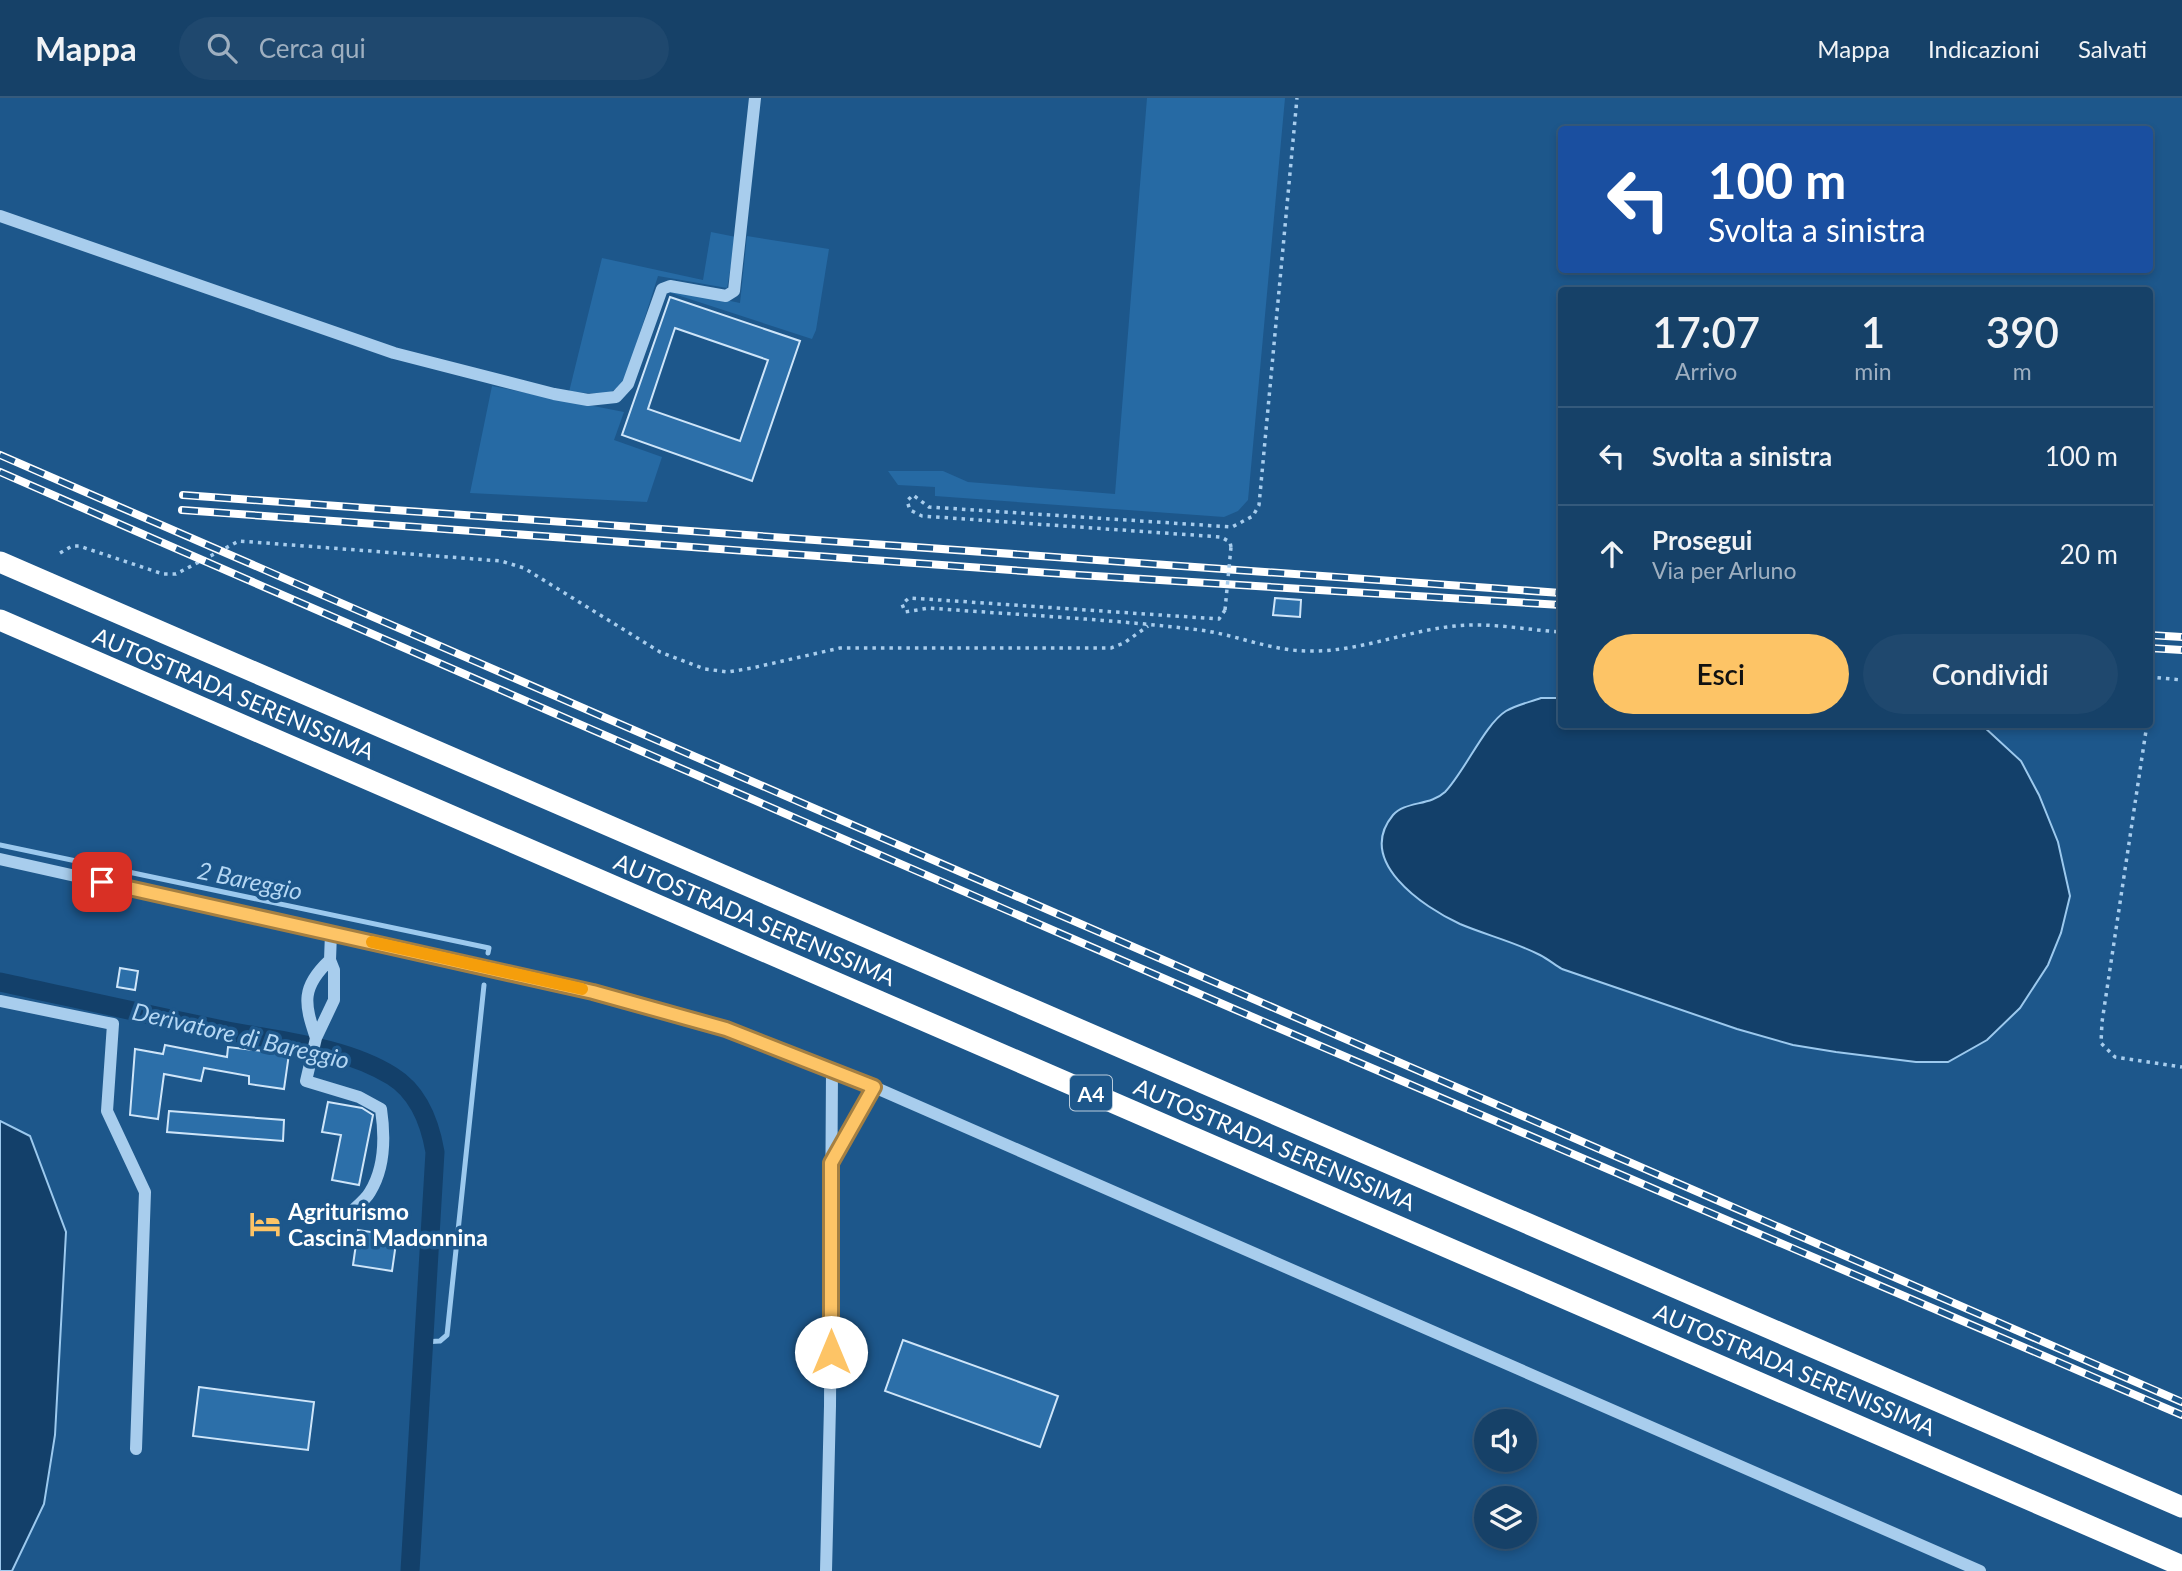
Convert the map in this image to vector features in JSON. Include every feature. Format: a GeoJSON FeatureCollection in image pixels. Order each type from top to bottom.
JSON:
{"type":"FeatureCollection","features":[{"type":"Feature","properties":{"kind":"highway","name":"AUTOSTRADA SERENISSIMA"},"geometry":{"type":"LineString","coordinates":[[0,562],[2182,1507]]}},
{"type":"Feature","properties":{"kind":"highway","name":"AUTOSTRADA SERENISSIMA"},"geometry":{"type":"LineString","coordinates":[[0,620],[2182,1566]]}},
{"type":"Feature","properties":{"kind":"street"},"geometry":{"type":"LineString","coordinates":[[0,216],[394,353],[554,394],[607,399],[616,397],[628,384],[662,289],[670,286],[726,296],[734,291],[755,98]]}},
{"type":"Feature","properties":{"kind":"street"},"geometry":{"type":"LineString","coordinates":[[0,859],[606,995],[726,1029],[874,1087],[1980,1571]]}},
{"type":"Feature","properties":{"kind":"street"},"geometry":{"type":"LineString","coordinates":[[331,933],[330,960],[334,970],[334,1000],[316,1038],[306,1081],[359,1097],[381,1109],[384,1129],[382,1156],[370,1193],[346,1217]]}},
{"type":"Feature","properties":{"kind":"street"},"geometry":{"type":"LineString","coordinates":[[316,1038],[308,1013],[309,985],[330,960]]}},
{"type":"Feature","properties":{"kind":"street"},"geometry":{"type":"LineString","coordinates":[[0,1002],[113,1024],[107,1111],[145,1192],[136,1449]]}},
{"type":"Feature","properties":{"kind":"street"},"geometry":{"type":"LineString","coordinates":[[825,1571],[830,1406],[829,1069]]}},
{"type":"Feature","properties":{"kind":"street"},"geometry":{"type":"LineString","coordinates":[[831,1163],[874,1087]]}},
{"type":"Feature","properties":{"kind":"path"},"geometry":{"type":"LineString","coordinates":[[1297,98],[1259,505],[1253,516],[1232,527],[929,507],[913,495],[907,501],[910,510],[922,516],[1221,537],[1230,542],[1231,547],[1225,610],[1219,619],[909,598],[902,604],[905,612],[929,608],[1148,626],[1227,634],[1266,646],[1307,651],[1369,645],[1458,625],[1558,632]]}},
{"type":"Feature","properties":{"kind":"path"},"geometry":{"type":"LineString","coordinates":[[60,553],[72,546],[79,546],[163,574],[176,574],[239,541],[501,561],[524,568],[660,652],[688,665],[728,672],[840,648],[1111,648],[1124,643],[1148,626]]}},
{"type":"Feature","properties":{"kind":"path"},"geometry":{"type":"LineString","coordinates":[[2153,679],[2182,680]]}},
{"type":"Feature","properties":{"kind":"path"},"geometry":{"type":"LineString","coordinates":[[2146,728],[2101,1043],[2115,1057],[2182,1068]]}},
{"type":"Feature","properties":{"kind":"shaded area"},"geometry":{"type":"Polygon","coordinates":[[[1147,98],[1285,98],[1248,500],[1238,511],[1224,517],[935,496],[935,487],[898,485],[888,471],[943,471],[968,482],[1115,494],[1147,98]]]}},
{"type":"Feature","properties":{"kind":"shaded area"},"geometry":{"type":"Polygon","coordinates":[[[711,232],[736,237],[727,288],[658,276],[624,383],[608,394],[569,392],[602,258],[703,280],[711,232]]]}},
{"type":"Feature","properties":{"kind":"shaded area"},"geometry":{"type":"Polygon","coordinates":[[[747,236],[829,249],[816,330],[812,339],[668,292],[673,289],[740,303],[747,236]]]}},
{"type":"Feature","properties":{"kind":"shaded area"},"geometry":{"type":"Polygon","coordinates":[[[492,386],[624,412],[614,440],[662,457],[647,502],[470,493],[492,386]]]}},
{"type":"Feature","properties":{"kind":"shaded area"},"geometry":{"type":"Polygon","coordinates":[[[1541,698],[1558,698],[1558,728],[1985,728],[2021,761],[2039,795],[2058,842],[2070,896],[2061,933],[2048,965],[2020,1008],[1987,1040],[1948,1062],[1916,1062],[1793,1045],[1737,1029],[1562,969],[1530,950],[1460,924],[1429,906],[1398,880],[1382,849],[1383,832],[1393,815],[1404,807],[1432,800],[1445,792],[1490,726],[1510,709],[1541,698]]]}},
{"type":"Feature","properties":{"kind":"shaded area"},"geometry":{"type":"Polygon","coordinates":[[[0,1121],[30,1136],[66,1232],[55,1435],[44,1504],[12,1571],[0,1571],[0,1121]]]}},
{"type":"Feature","properties":{"kind":"building"},"geometry":{"type":"Polygon","coordinates":[[[670,297],[800,341],[752,481],[622,435],[670,297]],[[675,328],[648,409],[740,441],[768,360],[675,328]]]}},
{"type":"Feature","properties":{"kind":"building"},"geometry":{"type":"Polygon","coordinates":[[[1275,598],[1301,600],[1300,617],[1273,615],[1275,598]]]}},
{"type":"Feature","properties":{"kind":"building"},"geometry":{"type":"Polygon","coordinates":[[[120,968],[138,971],[135,990],[117,987],[120,968]]]}},
{"type":"Feature","properties":{"kind":"building"},"geometry":{"type":"Polygon","coordinates":[[[165,1045],[227,1057],[228,1047],[289,1054],[284,1089],[249,1084],[249,1076],[204,1068],[201,1081],[164,1074],[158,1119],[130,1115],[135,1049],[163,1054],[165,1045]]]}},
{"type":"Feature","properties":{"kind":"building"},"geometry":{"type":"Polygon","coordinates":[[[328,1102],[362,1108],[373,1115],[359,1185],[332,1180],[341,1135],[322,1132],[328,1102]]]}},
{"type":"Feature","properties":{"kind":"building"},"geometry":{"type":"Polygon","coordinates":[[[169,1111],[284,1120],[283,1141],[167,1132],[169,1111]]]}},
{"type":"Feature","properties":{"kind":"building"},"geometry":{"type":"Polygon","coordinates":[[[358,1230],[397,1236],[392,1271],[353,1265],[358,1230]]]}},
{"type":"Feature","properties":{"kind":"building"},"geometry":{"type":"Polygon","coordinates":[[[903,1340],[1058,1396],[1040,1447],[885,1391],[903,1340]]]}},
{"type":"Feature","properties":{"kind":"building"},"geometry":{"type":"Polygon","coordinates":[[[199,1387],[314,1402],[308,1450],[193,1436],[199,1387]]]}},
{"type":"Feature","properties":{"kind":"waterway","name":"2 Bareggio"},"geometry":{"type":"LineString","coordinates":[[0,845],[489,948],[488,953]]}},
{"type":"Feature","properties":{"kind":"waterway","name":"Derivatore di Bareggio"},"geometry":{"type":"LineString","coordinates":[[0,982],[332,1051],[392,1076],[416,1099],[430,1130],[435,1152],[410,1571]]}},
{"type":"Feature","properties":{"kind":"waterway","name":"2 Bareggio"},"geometry":{"type":"LineString","coordinates":[[423,1342],[440,1341],[447,1335],[484,985]]}},
{"type":"Feature","properties":{"kind":"railway"},"geometry":{"type":"LineString","coordinates":[[0,455],[2182,1402]]}},
{"type":"Feature","properties":{"kind":"railway"},"geometry":{"type":"LineString","coordinates":[[0,472],[1234,1009],[2182,1415]]}},
{"type":"Feature","properties":{"kind":"railway"},"geometry":{"type":"LineString","coordinates":[[183,495],[1558,593]]}},
{"type":"Feature","properties":{"kind":"railway"},"geometry":{"type":"LineString","coordinates":[[182,510],[1079,575],[1558,605]]}},
{"type":"Feature","properties":{"kind":"railway"},"geometry":{"type":"LineString","coordinates":[[2153,635],[2182,637]]}},
{"type":"Feature","properties":{"kind":"railway"},"geometry":{"type":"LineString","coordinates":[[2153,648],[2182,650]]}},
{"type":"Feature","properties":{"kind":"slow traffic"},"geometry":{"type":"LineString","coordinates":[[372,942],[582,989]]}},
{"type":"Feature","properties":{"kind":"place","name":"Agriturismo Cascina Madonnina"},"geometry":{"type":"Point","coordinates":[265,1224]}},
{"type":"Feature","properties":{"kind":"route"},"geometry":{"type":"LineString","coordinates":[[102,882],[593,992],[726,1029],[874,1087],[831,1163],[831,1352]]}}]}
